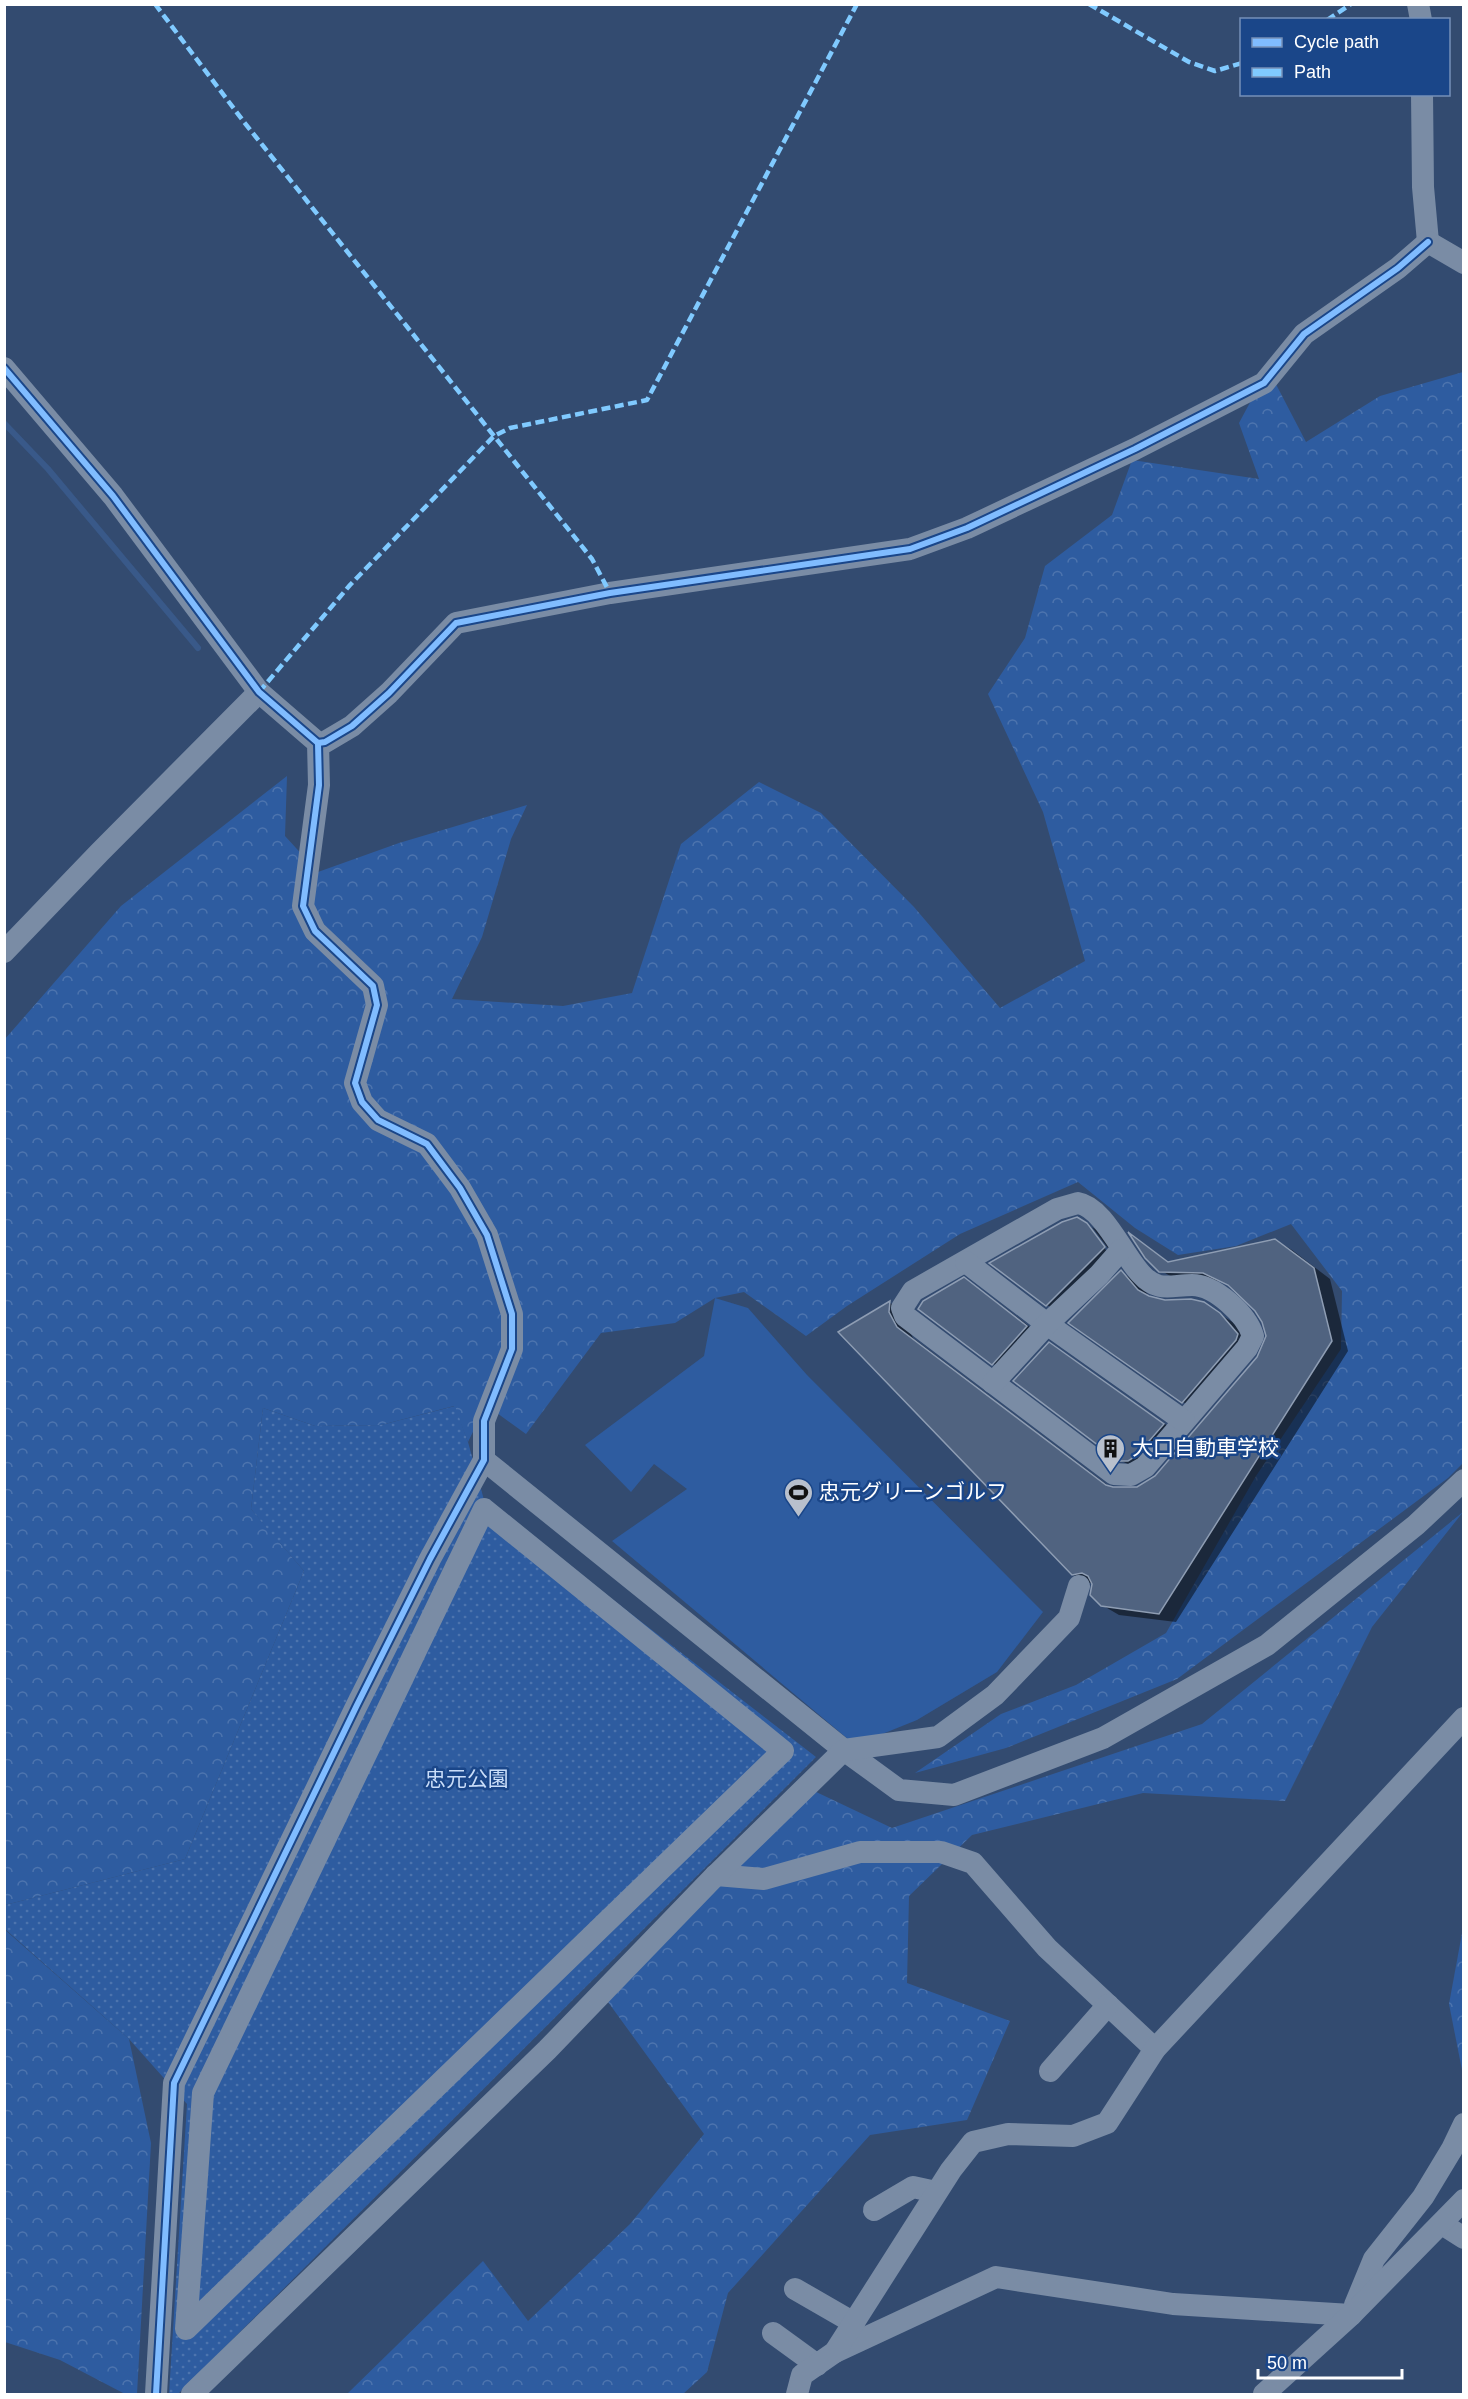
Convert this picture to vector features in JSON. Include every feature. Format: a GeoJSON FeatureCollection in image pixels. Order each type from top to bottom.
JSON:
{"type":"FeatureCollection","features":[{"type":"Feature","properties":{"kind":"street"},"geometry":{"type":"LineString","coordinates":[[1422,96],[1423,187],[1428,242]]}},
{"type":"Feature","properties":{"kind":"street"},"geometry":{"type":"LineString","coordinates":[[1428,242],[1464,263]]}},
{"type":"Feature","properties":{"kind":"street"},"geometry":{"type":"LineString","coordinates":[[318,743],[325,742],[352,726],[389,693],[456,623],[610,593],[910,549],[967,528],[1135,449],[1264,383],[1305,334],[1398,268],[1428,242]]}},
{"type":"Feature","properties":{"kind":"street"},"geometry":{"type":"LineString","coordinates":[[4,368],[113,496],[259,693],[318,743],[319,785],[303,906],[315,931],[373,986],[377,1005],[355,1083],[362,1102],[378,1120],[427,1144],[460,1188],[487,1236],[512,1314],[512,1349],[484,1421],[484,1460],[430,1559],[357,1705],[174,2083],[156,2394]]}},
{"type":"Feature","properties":{"kind":"street"},"geometry":{"type":"LineString","coordinates":[[4,952],[259,693]]}},
{"type":"Feature","properties":{"kind":"street"},"geometry":{"type":"LineString","coordinates":[[1078,1203],[1087,1204],[1097,1212],[1121,1250],[1142,1276],[1153,1284],[1166,1288],[1194,1285],[1220,1295],[1246,1320],[1253,1336],[1247,1348],[1144,1467],[1131,1475],[1114,1474],[905,1316],[902,1308],[913,1291],[966,1262],[1057,1209],[1078,1203]]}},
{"type":"Feature","properties":{"kind":"street"},"geometry":{"type":"LineString","coordinates":[[993,1383],[1047,1324],[1099,1275],[1121,1250]]}},
{"type":"Feature","properties":{"kind":"street"},"geometry":{"type":"LineString","coordinates":[[966,1262],[1047,1324],[1184,1421]]}},
{"type":"Feature","properties":{"kind":"street"},"geometry":{"type":"LineString","coordinates":[[484,1460],[844,1750],[898,1790],[954,1795],[1102,1738],[1267,1645],[1416,1525],[1464,1480]]}},
{"type":"Feature","properties":{"kind":"street"},"geometry":{"type":"LineString","coordinates":[[484,1509],[783,1752],[186,2329],[203,2093],[484,1509]]}},
{"type":"Feature","properties":{"kind":"street"},"geometry":{"type":"LineString","coordinates":[[192,2394],[547,2050],[716,1875],[844,1750],[938,1737],[995,1695],[1069,1618],[1079,1586]]}},
{"type":"Feature","properties":{"kind":"street"},"geometry":{"type":"LineString","coordinates":[[813,2372],[854,2323],[936,2192],[973,2142],[1008,2134],[1073,2136],[1107,2123],[1155,2049],[1464,1718]]}},
{"type":"Feature","properties":{"kind":"street"},"geometry":{"type":"LineString","coordinates":[[716,1875],[764,1879],[860,1852],[941,1852],[973,1863],[1047,1948],[1155,2049]]}},
{"type":"Feature","properties":{"kind":"street"},"geometry":{"type":"LineString","coordinates":[[1050,2072],[1108,2005]]}},
{"type":"Feature","properties":{"kind":"street"},"geometry":{"type":"LineString","coordinates":[[1352,2315],[1374,2259],[1423,2197],[1464,2124]]}},
{"type":"Feature","properties":{"kind":"street"},"geometry":{"type":"LineString","coordinates":[[874,2210],[913,2187],[936,2192]]}},
{"type":"Feature","properties":{"kind":"street"},"geometry":{"type":"LineString","coordinates":[[1264,2394],[1352,2315],[1464,2200]]}},
{"type":"Feature","properties":{"kind":"street"},"geometry":{"type":"LineString","coordinates":[[1442,2224],[1464,2238]]}},
{"type":"Feature","properties":{"kind":"street"},"geometry":{"type":"LineString","coordinates":[[778,2394],[813,2372],[996,2277],[1173,2304],[1352,2315]]}},
{"type":"Feature","properties":{"kind":"street"},"geometry":{"type":"LineString","coordinates":[[795,2289],[854,2323]]}},
{"type":"Feature","properties":{"kind":"street"},"geometry":{"type":"LineString","coordinates":[[773,2333],[813,2372]]}},
{"type":"Feature","properties":{"kind":"green space"},"geometry":{"type":"Polygon","coordinates":[[[1268,369],[1306,442],[1380,396],[1463,372],[1463,1463],[1448,1478],[1177,1679],[1006,1748],[915,1773],[1001,1714],[1076,1685],[1166,1633],[1256,1476],[1341,1349],[1342,1291],[1291,1224],[1236,1246],[1178,1255],[1135,1228],[1078,1182],[960,1234],[847,1306],[806,1336],[744,1292],[715,1298],[675,1323],[601,1333],[526,1434],[486,1405],[468,1442],[454,1406],[381,1425],[315,1426],[263,1408],[251,1509],[304,1571],[185,1859],[5,1905],[5,1039],[121,906],[287,776],[285,836],[318,872],[399,843],[527,805],[511,839],[482,937],[452,999],[563,1006],[632,993],[681,844],[759,782],[821,813],[914,907],[1000,1008],[1085,961],[1043,812],[988,694],[1025,638],[1045,566],[1112,515],[1132,460],[1259,479],[1239,423],[1268,369]]]}},
{"type":"Feature","properties":{"kind":"green space","name":"忠元グリーンゴルフ"},"geometry":{"type":"Polygon","coordinates":[[[715,1298],[748,1308],[807,1375],[1043,1612],[997,1672],[917,1720],[855,1745],[612,1541],[687,1489],[654,1464],[631,1492],[585,1445],[704,1356],[715,1298]]]}},
{"type":"Feature","properties":{"kind":"green space","name":"忠元公園"},"geometry":{"type":"Polygon","coordinates":[[[455,1406],[468,1442],[484,1500],[816,1757],[178,2394],[169,2394],[187,2104],[129,2039],[5,1929],[5,1905],[185,1859],[304,1571],[279,1542],[274,1540],[275,1538],[251,1509],[263,1408],[315,1426],[381,1425],[455,1406]]]}},
{"type":"Feature","properties":{"kind":"green space"},"geometry":{"type":"Polygon","coordinates":[[[1463,1512],[1372,1627],[1285,1801],[1143,1793],[972,1835],[909,1896],[907,1983],[1010,2021],[967,2120],[870,2135],[728,2293],[707,2372],[683,2394],[347,2394],[483,2261],[528,2321],[630,2224],[704,2134],[608,2002],[812,1790],[892,1828],[1202,1724],[1463,1512]]]}},
{"type":"Feature","properties":{"kind":"green space"},"geometry":{"type":"Polygon","coordinates":[[[1463,1928],[1463,2075],[1449,2004],[1463,1928]]]}},
{"type":"Feature","properties":{"kind":"green space"},"geometry":{"type":"Polygon","coordinates":[[[4,1929],[129,2039],[151,2143],[137,2394],[125,2394],[60,2360],[5,2342],[4,1929]]]}},
{"type":"Feature","properties":{"kind":"building"},"geometry":{"type":"Polygon","coordinates":[[[1077,1217],[1087,1223],[1105,1247],[1046,1306],[989,1263],[1062,1222],[1077,1217]]]}},
{"type":"Feature","properties":{"kind":"building"},"geometry":{"type":"Polygon","coordinates":[[[1128,1232],[1168,1262],[1275,1239],[1314,1268],[1332,1341],[1159,1614],[1101,1606],[1090,1595],[1092,1584],[1088,1576],[1082,1573],[1072,1575],[838,1332],[890,1301],[889,1312],[897,1327],[1106,1485],[1137,1487],[1155,1476],[1257,1357],[1266,1336],[1262,1322],[1255,1311],[1228,1285],[1203,1273],[1159,1272],[1145,1258],[1128,1232]]]}},
{"type":"Feature","properties":{"kind":"building"},"geometry":{"type":"Polygon","coordinates":[[[1121,1270],[1138,1290],[1149,1296],[1165,1300],[1191,1299],[1204,1302],[1220,1313],[1238,1334],[1236,1340],[1182,1403],[1068,1323],[1121,1270]]]}},
{"type":"Feature","properties":{"kind":"building"},"geometry":{"type":"Polygon","coordinates":[[[964,1277],[1027,1326],[992,1365],[918,1309],[923,1301],[964,1277]]]}},
{"type":"Feature","properties":{"kind":"building"},"geometry":{"type":"Polygon","coordinates":[[[1049,1342],[1164,1424],[1136,1456],[1128,1461],[1119,1461],[1013,1381],[1049,1342]]]}},
{"type":"Feature","properties":{"kind":"waterway"},"geometry":{"type":"LineString","coordinates":[[4,423],[48,469],[198,648]]}},
{"type":"Feature","properties":{"kind":"marked path"},"geometry":{"type":"LineString","coordinates":[[155,4],[244,122],[592,559],[610,593]]}},
{"type":"Feature","properties":{"kind":"marked path"},"geometry":{"type":"LineString","coordinates":[[259,692],[350,585],[494,436],[510,428],[647,400],[857,4]]}},
{"type":"Feature","properties":{"kind":"marked path"},"geometry":{"type":"LineString","coordinates":[[1089,4],[1189,62],[1215,71],[1240,64]]}},
{"type":"Feature","properties":{"kind":"marked path"},"geometry":{"type":"LineString","coordinates":[[1330,18],[1351,4]]}},
{"type":"Feature","properties":{"kind":"cycle path"},"geometry":{"type":"LineString","coordinates":[[318,743],[325,742],[352,726],[389,693],[456,623],[610,593],[910,549],[967,528],[1135,449],[1264,383],[1304,334],[1398,268],[1428,242]]}},
{"type":"Feature","properties":{"kind":"cycle path"},"geometry":{"type":"LineString","coordinates":[[4,368],[113,496],[259,692],[318,743],[319,785],[303,906],[315,931],[373,986],[377,1005],[355,1083],[362,1102],[378,1120],[427,1144],[460,1188],[487,1235],[512,1314],[512,1349],[484,1421],[484,1460],[430,1559],[357,1705],[174,2083],[156,2394]]}},
{"type":"Feature","properties":{"kind":"place","name":"大口自動車学校"},"geometry":{"type":"Point","coordinates":[1111,1474]}},
{"type":"Feature","properties":{"kind":"place","name":"忠元グリーンゴルフ"},"geometry":{"type":"Point","coordinates":[798,1518]}}]}
